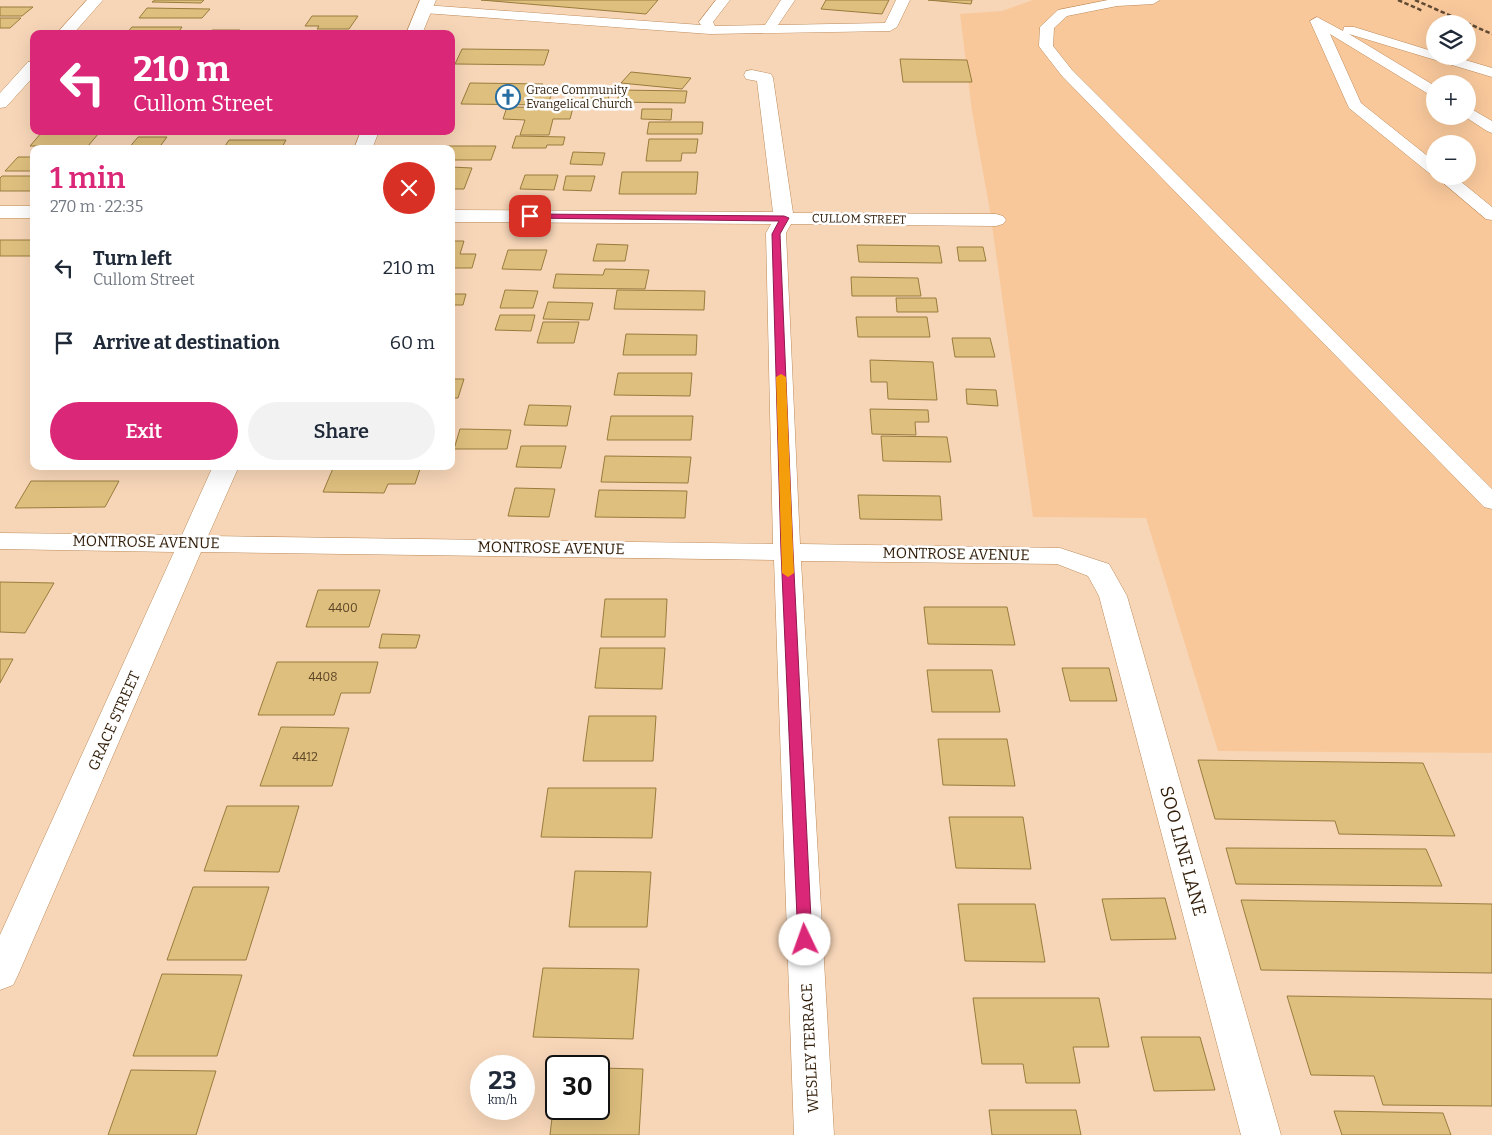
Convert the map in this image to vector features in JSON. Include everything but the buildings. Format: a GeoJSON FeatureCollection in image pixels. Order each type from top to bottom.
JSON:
{"type":"FeatureCollection","features":[{"type":"Feature","properties":{"kind":"street"},"geometry":{"type":"LineString","coordinates":[[68,30],[95,0]]}},
{"type":"Feature","properties":{"kind":"street"},"geometry":{"type":"LineString","coordinates":[[416,30],[426,5]]}},
{"type":"Feature","properties":{"kind":"street"},"geometry":{"type":"LineString","coordinates":[[0,103],[30,70]]}},
{"type":"Feature","properties":{"kind":"street","name":"WESLEY TERRACE"},"geometry":{"type":"LineString","coordinates":[[752,75],[765,78],[784,218],[776,234],[787,551],[814,1135]]}},
{"type":"Feature","properties":{"kind":"street"},"geometry":{"type":"LineString","coordinates":[[0,212],[30,212]]}},
{"type":"Feature","properties":{"kind":"street","name":"CULLOM STREET"},"geometry":{"type":"LineString","coordinates":[[455,216],[996,220]]}},
{"type":"Feature","properties":{"kind":"street","name":"GRACE STREET"},"geometry":{"type":"LineString","coordinates":[[0,975],[194,543],[224,470]]}},
{"type":"Feature","properties":{"kind":"street","name":"MONTROSE AVENUE"},"geometry":{"type":"LineString","coordinates":[[0,541],[1060,556],[1100,570]]}},
{"type":"Feature","properties":{"kind":"street","name":"SOO LINE LANE"},"geometry":{"type":"LineString","coordinates":[[1100,570],[1113,596],[1262,1135]]}},
{"type":"Feature","properties":{"kind":"lane"},"geometry":{"type":"LineString","coordinates":[[710,30],[706,22],[723,0]]}},
{"type":"Feature","properties":{"kind":"lane"},"geometry":{"type":"LineString","coordinates":[[768,30],[788,0]]}},
{"type":"Feature","properties":{"kind":"lane"},"geometry":{"type":"LineString","coordinates":[[426,5],[710,30],[768,30],[890,27],[903,0]]}},
{"type":"Feature","properties":{"kind":"lane"},"geometry":{"type":"LineString","coordinates":[[1153,0],[1117,2],[1063,13],[1047,27],[1046,46],[1067,74],[1492,502]]}},
{"type":"Feature","properties":{"kind":"lane"},"geometry":{"type":"LineString","coordinates":[[1317,20],[1426,53]]}},
{"type":"Feature","properties":{"kind":"lane"},"geometry":{"type":"LineString","coordinates":[[1317,20],[1426,87]]}},
{"type":"Feature","properties":{"kind":"lane"},"geometry":{"type":"LineString","coordinates":[[1317,20],[1354,105],[1426,163]]}},
{"type":"Feature","properties":{"kind":"lane"},"geometry":{"type":"LineString","coordinates":[[1465,65],[1492,73]]}},
{"type":"Feature","properties":{"kind":"lane"},"geometry":{"type":"LineString","coordinates":[[1476,117],[1492,128]]}},
{"type":"Feature","properties":{"kind":"lane"},"geometry":{"type":"LineString","coordinates":[[1454,185],[1492,215]]}},
{"type":"Feature","properties":{"kind":"shaded area"},"geometry":{"type":"Polygon","coordinates":[[[1033,0],[1492,0],[1492,753],[1218,751],[1146,518],[1033,517],[990,211],[972,111],[960,14],[1002,11],[1033,0]]]}},
{"type":"Feature","properties":{"kind":"railway"},"geometry":{"type":"LineString","coordinates":[[1398,0],[1423,11]]}},
{"type":"Feature","properties":{"kind":"railway"},"geometry":{"type":"LineString","coordinates":[[1415,0],[1492,34]]}},
{"type":"Feature","properties":{"kind":"slow traffic"},"geometry":{"type":"LineString","coordinates":[[781,377],[788,573]]}},
{"type":"Feature","properties":{"kind":"place","name":"Grace Community Evangelical Church"},"geometry":{"type":"Point","coordinates":[508,97]}},
{"type":"Feature","properties":{"kind":"route"},"geometry":{"type":"LineString","coordinates":[[530,216],[784,218],[776,234],[787,551],[805,940]]}}]}
